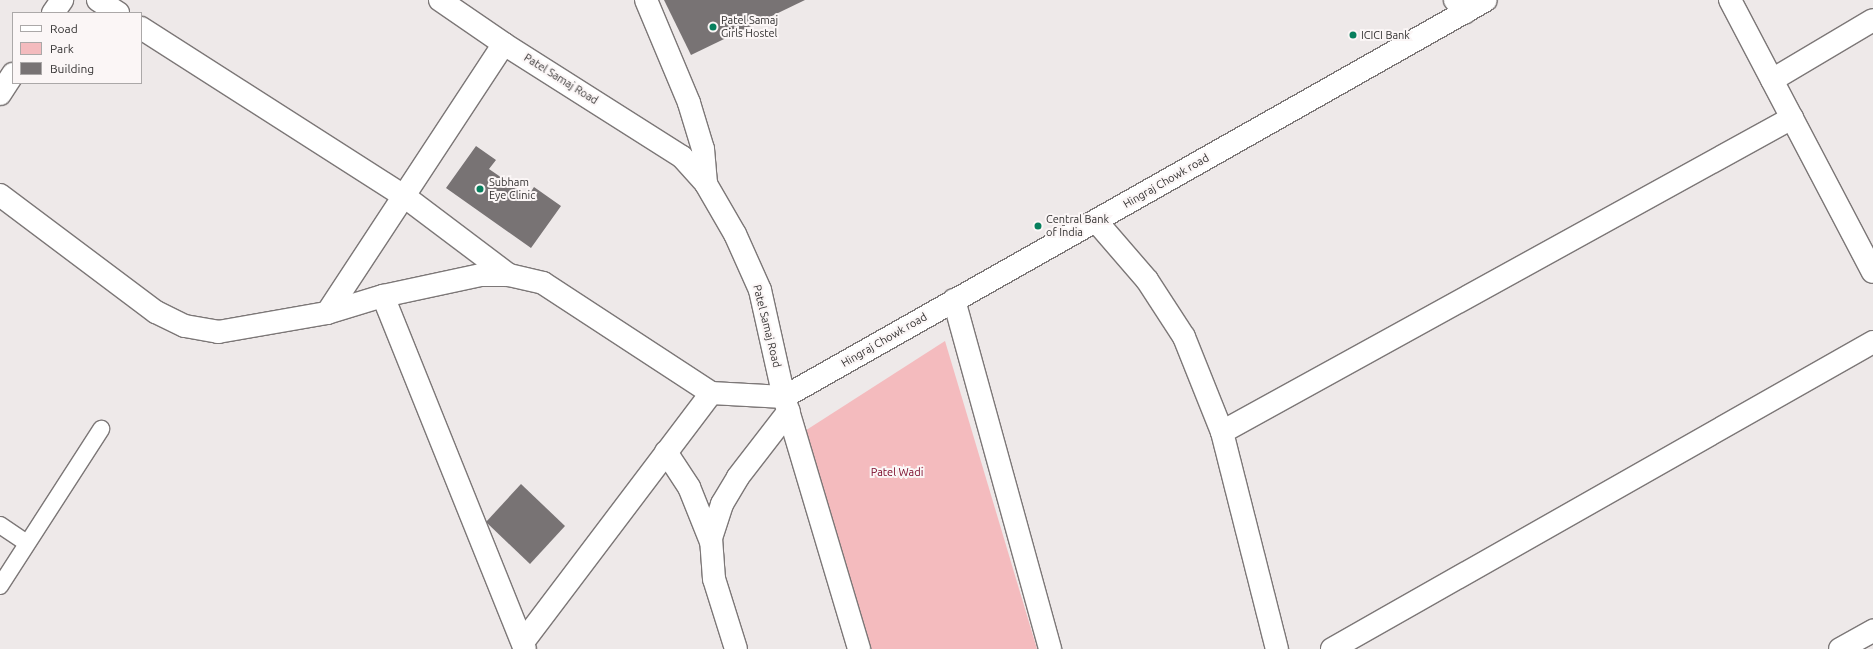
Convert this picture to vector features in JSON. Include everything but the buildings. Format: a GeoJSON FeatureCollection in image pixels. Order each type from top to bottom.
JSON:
{"type":"FeatureCollection","features":[{"type":"Feature","properties":{"kind":"street"},"geometry":{"type":"LineString","coordinates":[[54,12],[62,0]]}},
{"type":"Feature","properties":{"kind":"street"},"geometry":{"type":"LineString","coordinates":[[98,0],[116,12]]}},
{"type":"Feature","properties":{"kind":"street","name":"Patel Samaj Road"},"geometry":{"type":"LineString","coordinates":[[440,0],[504,44],[682,157],[706,184],[735,234],[760,290],[786,404],[859,649]]}},
{"type":"Feature","properties":{"kind":"street"},"geometry":{"type":"LineString","coordinates":[[646,0],[689,103],[703,149],[706,184]]}},
{"type":"Feature","properties":{"kind":"street","name":"Hingraj Chowk road"},"geometry":{"type":"LineString","coordinates":[[786,404],[954,300],[1096,221],[1460,6],[1486,0]]}},
{"type":"Feature","properties":{"kind":"street"},"geometry":{"type":"LineString","coordinates":[[1730,0],[1873,272]]}},
{"type":"Feature","properties":{"kind":"street"},"geometry":{"type":"LineString","coordinates":[[1772,80],[1873,20]]}},
{"type":"Feature","properties":{"kind":"street"},"geometry":{"type":"LineString","coordinates":[[142,29],[404,196],[509,275]]}},
{"type":"Feature","properties":{"kind":"street"},"geometry":{"type":"LineString","coordinates":[[327,313],[504,44]]}},
{"type":"Feature","properties":{"kind":"street"},"geometry":{"type":"LineString","coordinates":[[0,94],[12,76]]}},
{"type":"Feature","properties":{"kind":"street"},"geometry":{"type":"LineString","coordinates":[[1222,432],[1792,118]]}},
{"type":"Feature","properties":{"kind":"street"},"geometry":{"type":"LineString","coordinates":[[0,195],[156,312],[185,326],[218,332],[327,313],[383,296],[481,275],[509,275],[543,283],[711,393],[786,404],[722,504],[711,542]]}},
{"type":"Feature","properties":{"kind":"street"},"geometry":{"type":"LineString","coordinates":[[1096,221],[1148,280],[1184,337],[1222,432],[1277,649]]}},
{"type":"Feature","properties":{"kind":"street"},"geometry":{"type":"LineString","coordinates":[[383,296],[524,646]]}},
{"type":"Feature","properties":{"kind":"street"},"geometry":{"type":"LineString","coordinates":[[954,300],[1050,649]]}},
{"type":"Feature","properties":{"kind":"street"},"geometry":{"type":"LineString","coordinates":[[1332,649],[1873,342]]}},
{"type":"Feature","properties":{"kind":"street"},"geometry":{"type":"LineString","coordinates":[[524,646],[711,393]]}},
{"type":"Feature","properties":{"kind":"street"},"geometry":{"type":"LineString","coordinates":[[666,452],[690,487],[711,542],[714,579],[736,649]]}},
{"type":"Feature","properties":{"kind":"street"},"geometry":{"type":"LineString","coordinates":[[1840,649],[1873,631]]}},
{"type":"Feature","properties":{"kind":"lane"},"geometry":{"type":"LineString","coordinates":[[0,586],[101,429]]}},
{"type":"Feature","properties":{"kind":"lane"},"geometry":{"type":"LineString","coordinates":[[0,525],[27,543]]}},
{"type":"Feature","properties":{"kind":"green space","name":"Patel Wadi"},"geometry":{"type":"Polygon","coordinates":[[[945,341],[1037,649],[869,649],[797,436],[945,341]]]}},
{"type":"Feature","properties":{"kind":"place","name":"Patel Samaj Girls Hostel"},"geometry":{"type":"Point","coordinates":[713,27]}},
{"type":"Feature","properties":{"kind":"place","name":"ICICI Bank"},"geometry":{"type":"Point","coordinates":[1353,35]}},
{"type":"Feature","properties":{"kind":"place","name":"Subham Eye Clinic"},"geometry":{"type":"Point","coordinates":[480,189]}},
{"type":"Feature","properties":{"kind":"place","name":"Central Bank of India"},"geometry":{"type":"Point","coordinates":[1038,226]}}]}
